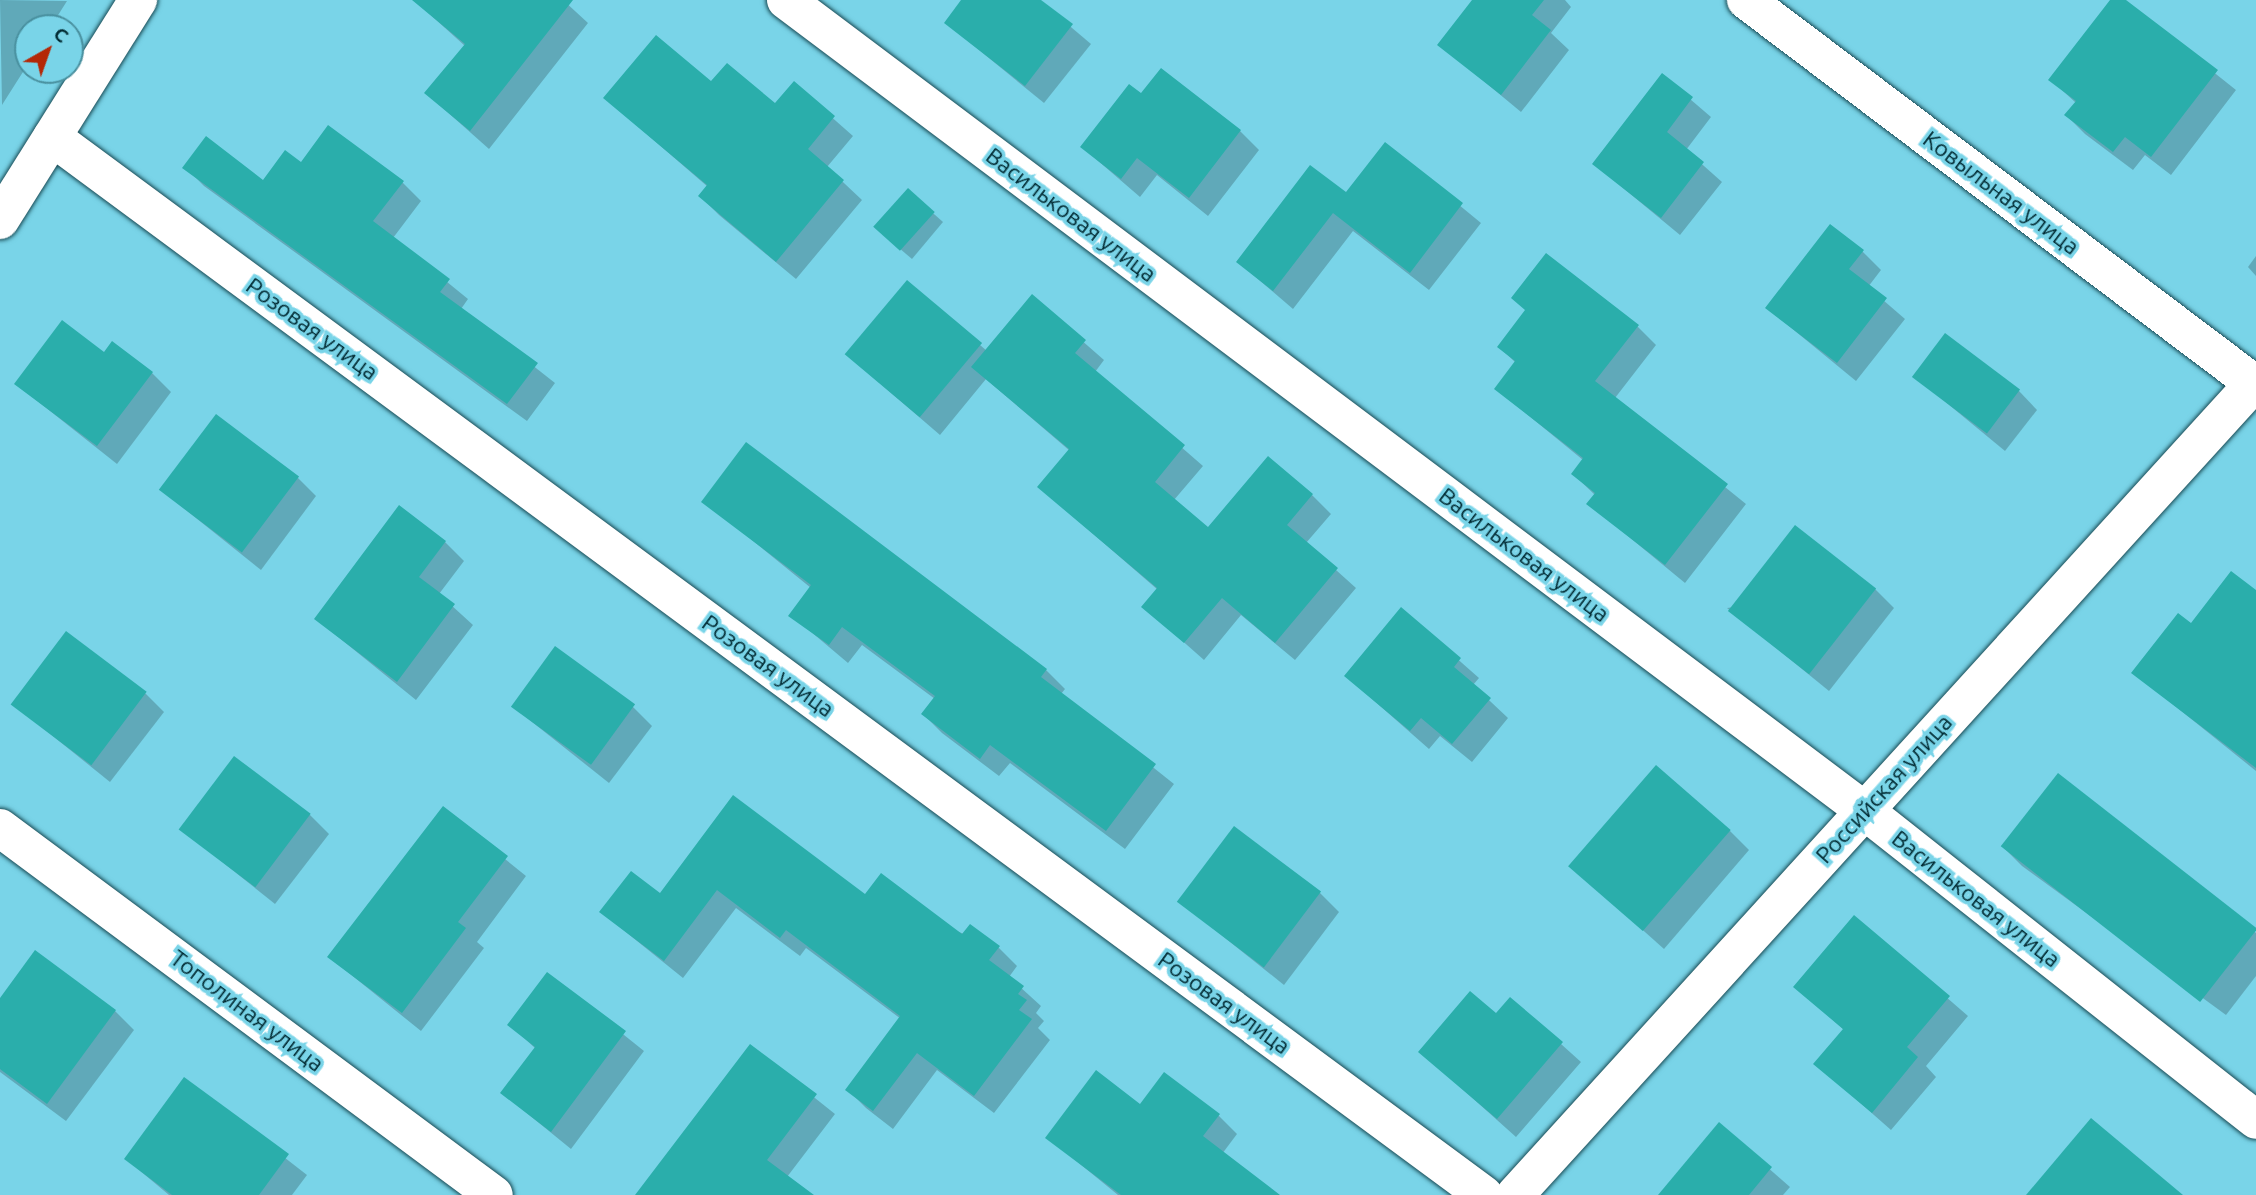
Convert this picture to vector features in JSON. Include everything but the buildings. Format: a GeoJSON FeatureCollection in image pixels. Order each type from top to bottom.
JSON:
{"type":"FeatureCollection","features":[{"type":"Feature","properties":{"kind":"street"},"geometry":{"type":"LineString","coordinates":[[0,220],[138,0]]}},
{"type":"Feature","properties":{"kind":"street","name":"Васильковая улица"},"geometry":{"type":"LineString","coordinates":[[786,0],[1865,811],[2256,1120]]}},
{"type":"Feature","properties":{"kind":"street","name":"Ковыльная улица"},"geometry":{"type":"LineString","coordinates":[[1746,0],[2255,384]]}},
{"type":"Feature","properties":{"kind":"street","name":"Розовая улица"},"geometry":{"type":"LineString","coordinates":[[52,137],[1484,1195]]}},
{"type":"Feature","properties":{"kind":"street","name":"Российская улица"},"geometry":{"type":"LineString","coordinates":[[1515,1195],[2255,384]]}},
{"type":"Feature","properties":{"kind":"street","name":"Тополиная улица"},"geometry":{"type":"LineString","coordinates":[[0,828],[494,1195]]}}]}
